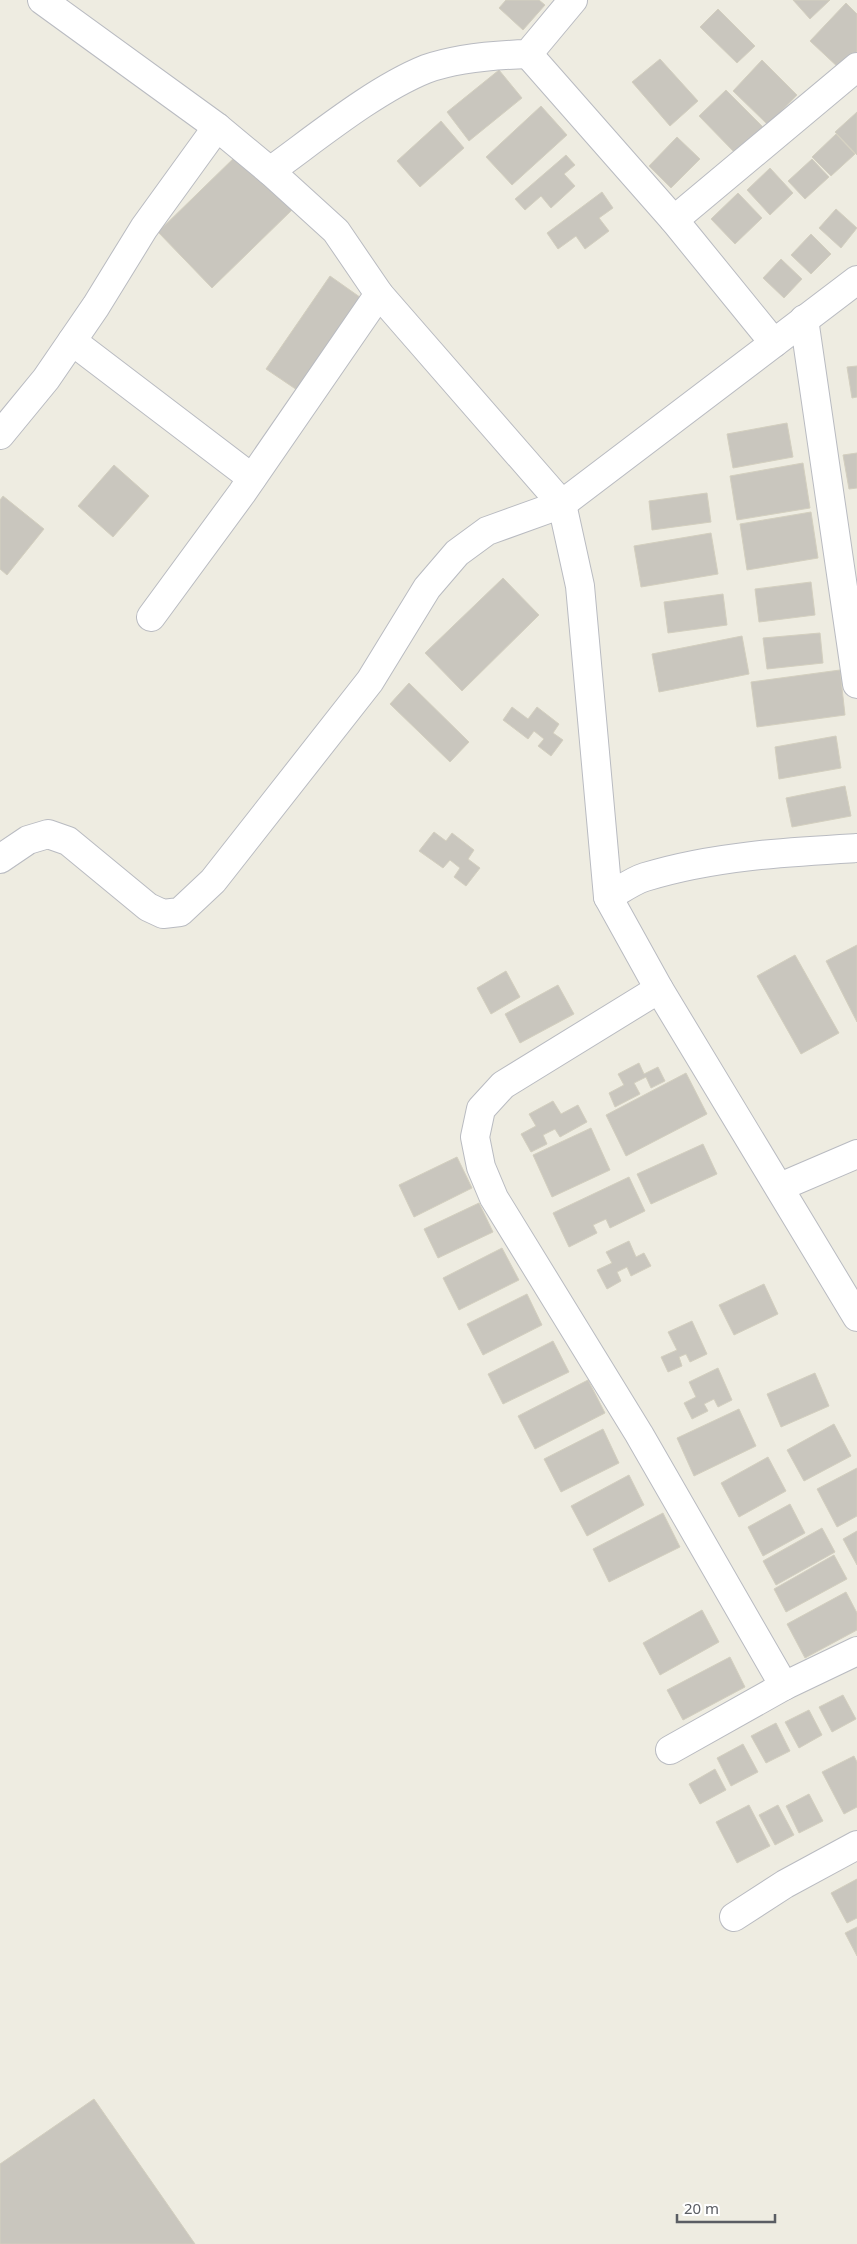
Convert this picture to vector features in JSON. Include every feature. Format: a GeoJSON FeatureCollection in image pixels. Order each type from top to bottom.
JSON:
{"type":"FeatureCollection","features":[{"type":"Feature","properties":{"kind":"street"},"geometry":{"type":"LineString","coordinates":[[42,0],[217,127],[270,171],[336,231],[379,294],[562,504],[580,586],[608,897],[659,989],[857,1317]]}},
{"type":"Feature","properties":{"kind":"street"},"geometry":{"type":"LineString","coordinates":[[270,171],[386,90],[427,69],[486,56],[528,54],[573,0]]}},
{"type":"Feature","properties":{"kind":"street"},"geometry":{"type":"LineString","coordinates":[[528,54],[674,220],[774,343]]}},
{"type":"Feature","properties":{"kind":"street"},"geometry":{"type":"LineString","coordinates":[[674,220],[857,67]]}},
{"type":"Feature","properties":{"kind":"street"},"geometry":{"type":"LineString","coordinates":[[0,435],[46,379],[144,228],[217,127]]}},
{"type":"Feature","properties":{"kind":"street"},"geometry":{"type":"LineString","coordinates":[[0,859],[28,840],[48,834],[68,841],[148,908],[163,914],[180,912],[213,881],[370,681],[426,588],[457,553],[487,531],[562,504],[857,280]]}},
{"type":"Feature","properties":{"kind":"street"},"geometry":{"type":"LineString","coordinates":[[151,617],[252,478],[379,294]]}},
{"type":"Feature","properties":{"kind":"street"},"geometry":{"type":"LineString","coordinates":[[804,319],[857,684]]}},
{"type":"Feature","properties":{"kind":"street"},"geometry":{"type":"LineString","coordinates":[[72,341],[252,478]]}},
{"type":"Feature","properties":{"kind":"street"},"geometry":{"type":"LineString","coordinates":[[608,897],[643,877],[681,869],[764,853],[857,848]]}},
{"type":"Feature","properties":{"kind":"street"},"geometry":{"type":"LineString","coordinates":[[659,989],[503,1085],[481,1110],[476,1137],[481,1167],[494,1198],[639,1434],[784,1686]]}},
{"type":"Feature","properties":{"kind":"street"},"geometry":{"type":"LineString","coordinates":[[780,1187],[857,1154]]}},
{"type":"Feature","properties":{"kind":"street"},"geometry":{"type":"LineString","coordinates":[[670,1750],[784,1686],[857,1651]]}},
{"type":"Feature","properties":{"kind":"street"},"geometry":{"type":"LineString","coordinates":[[734,1917],[785,1884],[857,1845]]}},
{"type":"Feature","properties":{"kind":"building"},"geometry":{"type":"Polygon","coordinates":[[[506,0],[539,0],[545,5],[523,30],[499,8],[506,0]]]}},
{"type":"Feature","properties":{"kind":"building"},"geometry":{"type":"Polygon","coordinates":[[[793,0],[830,0],[810,19],[793,0]]]}},
{"type":"Feature","properties":{"kind":"building"},"geometry":{"type":"Polygon","coordinates":[[[846,3],[857,14],[857,51],[840,69],[810,41],[846,3]]]}},
{"type":"Feature","properties":{"kind":"building"},"geometry":{"type":"Polygon","coordinates":[[[718,9],[755,46],[737,63],[700,27],[718,9]]]}},
{"type":"Feature","properties":{"kind":"building"},"geometry":{"type":"Polygon","coordinates":[[[660,59],[698,101],[670,126],[632,82],[660,59]]]}},
{"type":"Feature","properties":{"kind":"building"},"geometry":{"type":"Polygon","coordinates":[[[762,60],[797,95],[768,125],[733,91],[762,60]]]}},
{"type":"Feature","properties":{"kind":"building"},"geometry":{"type":"Polygon","coordinates":[[[499,70],[522,98],[469,141],[447,112],[499,70]]]}},
{"type":"Feature","properties":{"kind":"building"},"geometry":{"type":"Polygon","coordinates":[[[726,90],[763,127],[736,154],[699,116],[726,90]]]}},
{"type":"Feature","properties":{"kind":"building"},"geometry":{"type":"Polygon","coordinates":[[[541,106],[567,135],[512,185],[486,157],[541,106]]]}},
{"type":"Feature","properties":{"kind":"building"},"geometry":{"type":"Polygon","coordinates":[[[857,112],[857,155],[835,132],[857,112]]]}},
{"type":"Feature","properties":{"kind":"building"},"geometry":{"type":"Polygon","coordinates":[[[441,121],[464,148],[420,187],[397,161],[441,121]]]}},
{"type":"Feature","properties":{"kind":"building"},"geometry":{"type":"Polygon","coordinates":[[[836,134],[855,154],[831,176],[812,157],[836,134]]]}},
{"type":"Feature","properties":{"kind":"building"},"geometry":{"type":"Polygon","coordinates":[[[677,137],[700,159],[671,188],[649,166],[677,137]]]}},
{"type":"Feature","properties":{"kind":"building"},"geometry":{"type":"Polygon","coordinates":[[[238,154],[292,210],[212,288],[158,232],[238,154]]]}},
{"type":"Feature","properties":{"kind":"building"},"geometry":{"type":"Polygon","coordinates":[[[566,155],[575,165],[564,174],[575,186],[551,208],[541,196],[525,210],[515,199],[566,155]]]}},
{"type":"Feature","properties":{"kind":"building"},"geometry":{"type":"Polygon","coordinates":[[[812,159],[829,177],[805,199],[788,181],[812,159]]]}},
{"type":"Feature","properties":{"kind":"building"},"geometry":{"type":"Polygon","coordinates":[[[770,168],[793,193],[770,215],[747,190],[770,168]]]}},
{"type":"Feature","properties":{"kind":"building"},"geometry":{"type":"Polygon","coordinates":[[[602,192],[613,208],[599,218],[609,231],[585,249],[576,236],[558,249],[547,233],[602,192]]]}},
{"type":"Feature","properties":{"kind":"building"},"geometry":{"type":"Polygon","coordinates":[[[738,193],[762,218],[735,244],[711,219],[738,193]]]}},
{"type":"Feature","properties":{"kind":"building"},"geometry":{"type":"Polygon","coordinates":[[[836,209],[857,228],[841,248],[819,228],[836,209]]]}},
{"type":"Feature","properties":{"kind":"building"},"geometry":{"type":"Polygon","coordinates":[[[811,234],[831,254],[811,274],[791,255],[811,234]]]}},
{"type":"Feature","properties":{"kind":"building"},"geometry":{"type":"Polygon","coordinates":[[[781,259],[802,279],[784,298],[763,278],[781,259]]]}},
{"type":"Feature","properties":{"kind":"building"},"geometry":{"type":"Polygon","coordinates":[[[330,276],[364,300],[300,392],[266,369],[330,276]]]}},
{"type":"Feature","properties":{"kind":"building"},"geometry":{"type":"Polygon","coordinates":[[[857,366],[857,397],[852,398],[847,367],[857,366]]]}},
{"type":"Feature","properties":{"kind":"building"},"geometry":{"type":"Polygon","coordinates":[[[787,423],[793,457],[733,468],[727,434],[787,423]]]}},
{"type":"Feature","properties":{"kind":"building"},"geometry":{"type":"Polygon","coordinates":[[[857,453],[857,488],[849,489],[843,455],[857,453]]]}},
{"type":"Feature","properties":{"kind":"building"},"geometry":{"type":"Polygon","coordinates":[[[803,463],[810,508],[737,520],[730,476],[803,463]]]}},
{"type":"Feature","properties":{"kind":"building"},"geometry":{"type":"Polygon","coordinates":[[[114,465],[149,496],[113,537],[78,506],[114,465]]]}},
{"type":"Feature","properties":{"kind":"building"},"geometry":{"type":"Polygon","coordinates":[[[707,493],[711,522],[652,530],[649,501],[707,493]]]}},
{"type":"Feature","properties":{"kind":"building"},"geometry":{"type":"Polygon","coordinates":[[[3,496],[44,529],[7,575],[0,569],[0,500],[3,496]]]}},
{"type":"Feature","properties":{"kind":"building"},"geometry":{"type":"Polygon","coordinates":[[[811,512],[818,558],[747,570],[740,524],[811,512]]]}},
{"type":"Feature","properties":{"kind":"building"},"geometry":{"type":"Polygon","coordinates":[[[711,533],[718,574],[641,587],[634,546],[711,533]]]}},
{"type":"Feature","properties":{"kind":"building"},"geometry":{"type":"Polygon","coordinates":[[[503,578],[539,615],[462,691],[425,653],[503,578]]]}},
{"type":"Feature","properties":{"kind":"building"},"geometry":{"type":"Polygon","coordinates":[[[811,582],[815,615],[759,622],[755,589],[811,582]]]}},
{"type":"Feature","properties":{"kind":"building"},"geometry":{"type":"Polygon","coordinates":[[[723,594],[727,625],[668,633],[664,602],[723,594]]]}},
{"type":"Feature","properties":{"kind":"building"},"geometry":{"type":"Polygon","coordinates":[[[820,633],[823,663],[767,669],[763,638],[820,633]]]}},
{"type":"Feature","properties":{"kind":"building"},"geometry":{"type":"Polygon","coordinates":[[[742,636],[749,674],[659,692],[652,654],[742,636]]]}},
{"type":"Feature","properties":{"kind":"building"},"geometry":{"type":"Polygon","coordinates":[[[840,670],[845,715],[757,727],[751,682],[840,670]]]}},
{"type":"Feature","properties":{"kind":"building"},"geometry":{"type":"Polygon","coordinates":[[[409,683],[469,742],[450,762],[390,704],[409,683]]]}},
{"type":"Feature","properties":{"kind":"building"},"geometry":{"type":"Polygon","coordinates":[[[512,707],[528,719],[537,707],[559,724],[553,733],[563,740],[551,756],[538,746],[544,739],[534,731],[528,739],[503,720],[512,707]]]}},
{"type":"Feature","properties":{"kind":"building"},"geometry":{"type":"Polygon","coordinates":[[[836,736],[841,768],[779,779],[775,747],[836,736]]]}},
{"type":"Feature","properties":{"kind":"building"},"geometry":{"type":"Polygon","coordinates":[[[845,786],[851,816],[792,827],[786,798],[845,786]]]}},
{"type":"Feature","properties":{"kind":"building"},"geometry":{"type":"Polygon","coordinates":[[[434,832],[446,841],[452,833],[474,850],[468,859],[480,868],[466,886],[454,877],[460,868],[450,860],[443,868],[419,851],[434,832]]]}},
{"type":"Feature","properties":{"kind":"building"},"geometry":{"type":"Polygon","coordinates":[[[857,945],[857,1022],[826,961],[857,945]]]}},
{"type":"Feature","properties":{"kind":"building"},"geometry":{"type":"Polygon","coordinates":[[[795,955],[839,1033],[801,1054],[757,976],[795,955]]]}},
{"type":"Feature","properties":{"kind":"building"},"geometry":{"type":"Polygon","coordinates":[[[506,971],[520,997],[491,1014],[477,988],[506,971]]]}},
{"type":"Feature","properties":{"kind":"building"},"geometry":{"type":"Polygon","coordinates":[[[558,985],[574,1014],[520,1043],[505,1014],[558,985]]]}},
{"type":"Feature","properties":{"kind":"building"},"geometry":{"type":"Polygon","coordinates":[[[639,1063],[644,1074],[658,1067],[665,1081],[651,1088],[646,1077],[634,1083],[640,1094],[615,1107],[609,1093],[624,1085],[618,1074],[639,1063]]]}},
{"type":"Feature","properties":{"kind":"building"},"geometry":{"type":"Polygon","coordinates":[[[686,1073],[707,1114],[626,1156],[606,1115],[686,1073]]]}},
{"type":"Feature","properties":{"kind":"building"},"geometry":{"type":"Polygon","coordinates":[[[553,1101],[561,1114],[578,1105],[587,1122],[560,1137],[555,1129],[543,1135],[547,1144],[531,1152],[521,1134],[536,1126],[529,1114],[553,1101]]]}},
{"type":"Feature","properties":{"kind":"building"},"geometry":{"type":"Polygon","coordinates":[[[591,1128],[610,1170],[552,1197],[533,1155],[591,1128]]]}},
{"type":"Feature","properties":{"kind":"building"},"geometry":{"type":"Polygon","coordinates":[[[703,1144],[717,1174],[651,1204],[637,1174],[703,1144]]]}},
{"type":"Feature","properties":{"kind":"building"},"geometry":{"type":"Polygon","coordinates":[[[457,1157],[472,1188],[414,1217],[399,1185],[457,1157]]]}},
{"type":"Feature","properties":{"kind":"building"},"geometry":{"type":"Polygon","coordinates":[[[629,1177],[645,1211],[610,1228],[606,1219],[593,1225],[597,1233],[569,1247],[553,1213],[629,1177]]]}},
{"type":"Feature","properties":{"kind":"building"},"geometry":{"type":"Polygon","coordinates":[[[479,1203],[493,1232],[438,1258],[424,1229],[479,1203]]]}},
{"type":"Feature","properties":{"kind":"building"},"geometry":{"type":"Polygon","coordinates":[[[629,1241],[636,1257],[644,1253],[651,1266],[631,1276],[627,1267],[617,1272],[621,1281],[607,1289],[597,1270],[612,1263],[606,1252],[629,1241]]]}},
{"type":"Feature","properties":{"kind":"building"},"geometry":{"type":"Polygon","coordinates":[[[502,1248],[519,1280],[459,1310],[443,1278],[502,1248]]]}},
{"type":"Feature","properties":{"kind":"building"},"geometry":{"type":"Polygon","coordinates":[[[764,1284],[778,1314],[734,1335],[719,1305],[764,1284]]]}},
{"type":"Feature","properties":{"kind":"building"},"geometry":{"type":"Polygon","coordinates":[[[527,1294],[542,1325],[483,1355],[467,1324],[527,1294]]]}},
{"type":"Feature","properties":{"kind":"building"},"geometry":{"type":"Polygon","coordinates":[[[692,1321],[707,1354],[690,1362],[686,1354],[679,1357],[682,1366],[668,1372],[661,1357],[677,1350],[668,1332],[692,1321]]]}},
{"type":"Feature","properties":{"kind":"building"},"geometry":{"type":"Polygon","coordinates":[[[553,1341],[569,1372],[503,1404],[488,1374],[553,1341]]]}},
{"type":"Feature","properties":{"kind":"building"},"geometry":{"type":"Polygon","coordinates":[[[718,1368],[732,1400],[718,1407],[714,1399],[704,1404],[708,1411],[692,1419],[684,1403],[696,1397],[689,1382],[718,1368]]]}},
{"type":"Feature","properties":{"kind":"building"},"geometry":{"type":"Polygon","coordinates":[[[815,1373],[829,1406],[781,1427],[767,1394],[815,1373]]]}},
{"type":"Feature","properties":{"kind":"building"},"geometry":{"type":"Polygon","coordinates":[[[588,1380],[605,1413],[535,1449],[518,1416],[588,1380]]]}},
{"type":"Feature","properties":{"kind":"building"},"geometry":{"type":"Polygon","coordinates":[[[739,1409],[756,1446],[694,1476],[677,1438],[739,1409]]]}},
{"type":"Feature","properties":{"kind":"building"},"geometry":{"type":"Polygon","coordinates":[[[834,1424],[851,1456],[804,1481],[787,1450],[834,1424]]]}},
{"type":"Feature","properties":{"kind":"building"},"geometry":{"type":"Polygon","coordinates":[[[603,1429],[619,1463],[561,1492],[544,1459],[603,1429]]]}},
{"type":"Feature","properties":{"kind":"building"},"geometry":{"type":"Polygon","coordinates":[[[768,1457],[786,1491],[739,1517],[721,1483],[768,1457]]]}},
{"type":"Feature","properties":{"kind":"building"},"geometry":{"type":"Polygon","coordinates":[[[857,1468],[857,1516],[837,1527],[817,1489],[857,1468]]]}},
{"type":"Feature","properties":{"kind":"building"},"geometry":{"type":"Polygon","coordinates":[[[629,1475],[644,1505],[587,1536],[571,1506],[629,1475]]]}},
{"type":"Feature","properties":{"kind":"building"},"geometry":{"type":"Polygon","coordinates":[[[790,1504],[805,1533],[763,1556],[748,1527],[790,1504]]]}},
{"type":"Feature","properties":{"kind":"building"},"geometry":{"type":"Polygon","coordinates":[[[663,1513],[680,1547],[609,1582],[593,1549],[663,1513]]]}},
{"type":"Feature","properties":{"kind":"building"},"geometry":{"type":"Polygon","coordinates":[[[822,1528],[835,1552],[776,1585],[763,1561],[822,1528]]]}},
{"type":"Feature","properties":{"kind":"building"},"geometry":{"type":"Polygon","coordinates":[[[857,1531],[857,1565],[843,1539],[857,1531]]]}},
{"type":"Feature","properties":{"kind":"building"},"geometry":{"type":"Polygon","coordinates":[[[834,1555],[847,1579],[786,1612],[774,1589],[834,1555]]]}},
{"type":"Feature","properties":{"kind":"building"},"geometry":{"type":"Polygon","coordinates":[[[846,1592],[857,1613],[857,1630],[805,1658],[787,1624],[846,1592]]]}},
{"type":"Feature","properties":{"kind":"building"},"geometry":{"type":"Polygon","coordinates":[[[702,1610],[719,1642],[660,1675],[643,1643],[702,1610]]]}},
{"type":"Feature","properties":{"kind":"building"},"geometry":{"type":"Polygon","coordinates":[[[730,1657],[745,1687],[683,1720],[667,1690],[730,1657]]]}},
{"type":"Feature","properties":{"kind":"building"},"geometry":{"type":"Polygon","coordinates":[[[843,1695],[856,1719],[832,1732],[819,1707],[843,1695]]]}},
{"type":"Feature","properties":{"kind":"building"},"geometry":{"type":"Polygon","coordinates":[[[809,1710],[822,1735],[799,1748],[785,1722],[809,1710]]]}},
{"type":"Feature","properties":{"kind":"building"},"geometry":{"type":"Polygon","coordinates":[[[776,1723],[790,1751],[766,1763],[751,1736],[776,1723]]]}},
{"type":"Feature","properties":{"kind":"building"},"geometry":{"type":"Polygon","coordinates":[[[743,1744],[758,1772],[731,1786],[717,1758],[743,1744]]]}},
{"type":"Feature","properties":{"kind":"building"},"geometry":{"type":"Polygon","coordinates":[[[854,1756],[857,1762],[857,1807],[844,1814],[822,1772],[854,1756]]]}},
{"type":"Feature","properties":{"kind":"building"},"geometry":{"type":"Polygon","coordinates":[[[715,1769],[726,1790],[700,1804],[689,1784],[715,1769]]]}},
{"type":"Feature","properties":{"kind":"building"},"geometry":{"type":"Polygon","coordinates":[[[809,1794],[823,1821],[799,1833],[786,1806],[809,1794]]]}},
{"type":"Feature","properties":{"kind":"building"},"geometry":{"type":"Polygon","coordinates":[[[749,1805],[770,1846],[737,1863],[716,1822],[749,1805]]]}},
{"type":"Feature","properties":{"kind":"building"},"geometry":{"type":"Polygon","coordinates":[[[778,1805],[794,1835],[775,1845],[759,1815],[778,1805]]]}},
{"type":"Feature","properties":{"kind":"building"},"geometry":{"type":"Polygon","coordinates":[[[857,1879],[857,1918],[847,1923],[831,1893],[857,1879]]]}},
{"type":"Feature","properties":{"kind":"building"},"geometry":{"type":"Polygon","coordinates":[[[857,1927],[857,1956],[845,1933],[857,1927]]]}},
{"type":"Feature","properties":{"kind":"building"},"geometry":{"type":"Polygon","coordinates":[[[94,2099],[195,2244],[0,2244],[0,2164],[94,2099]]]}}]}
